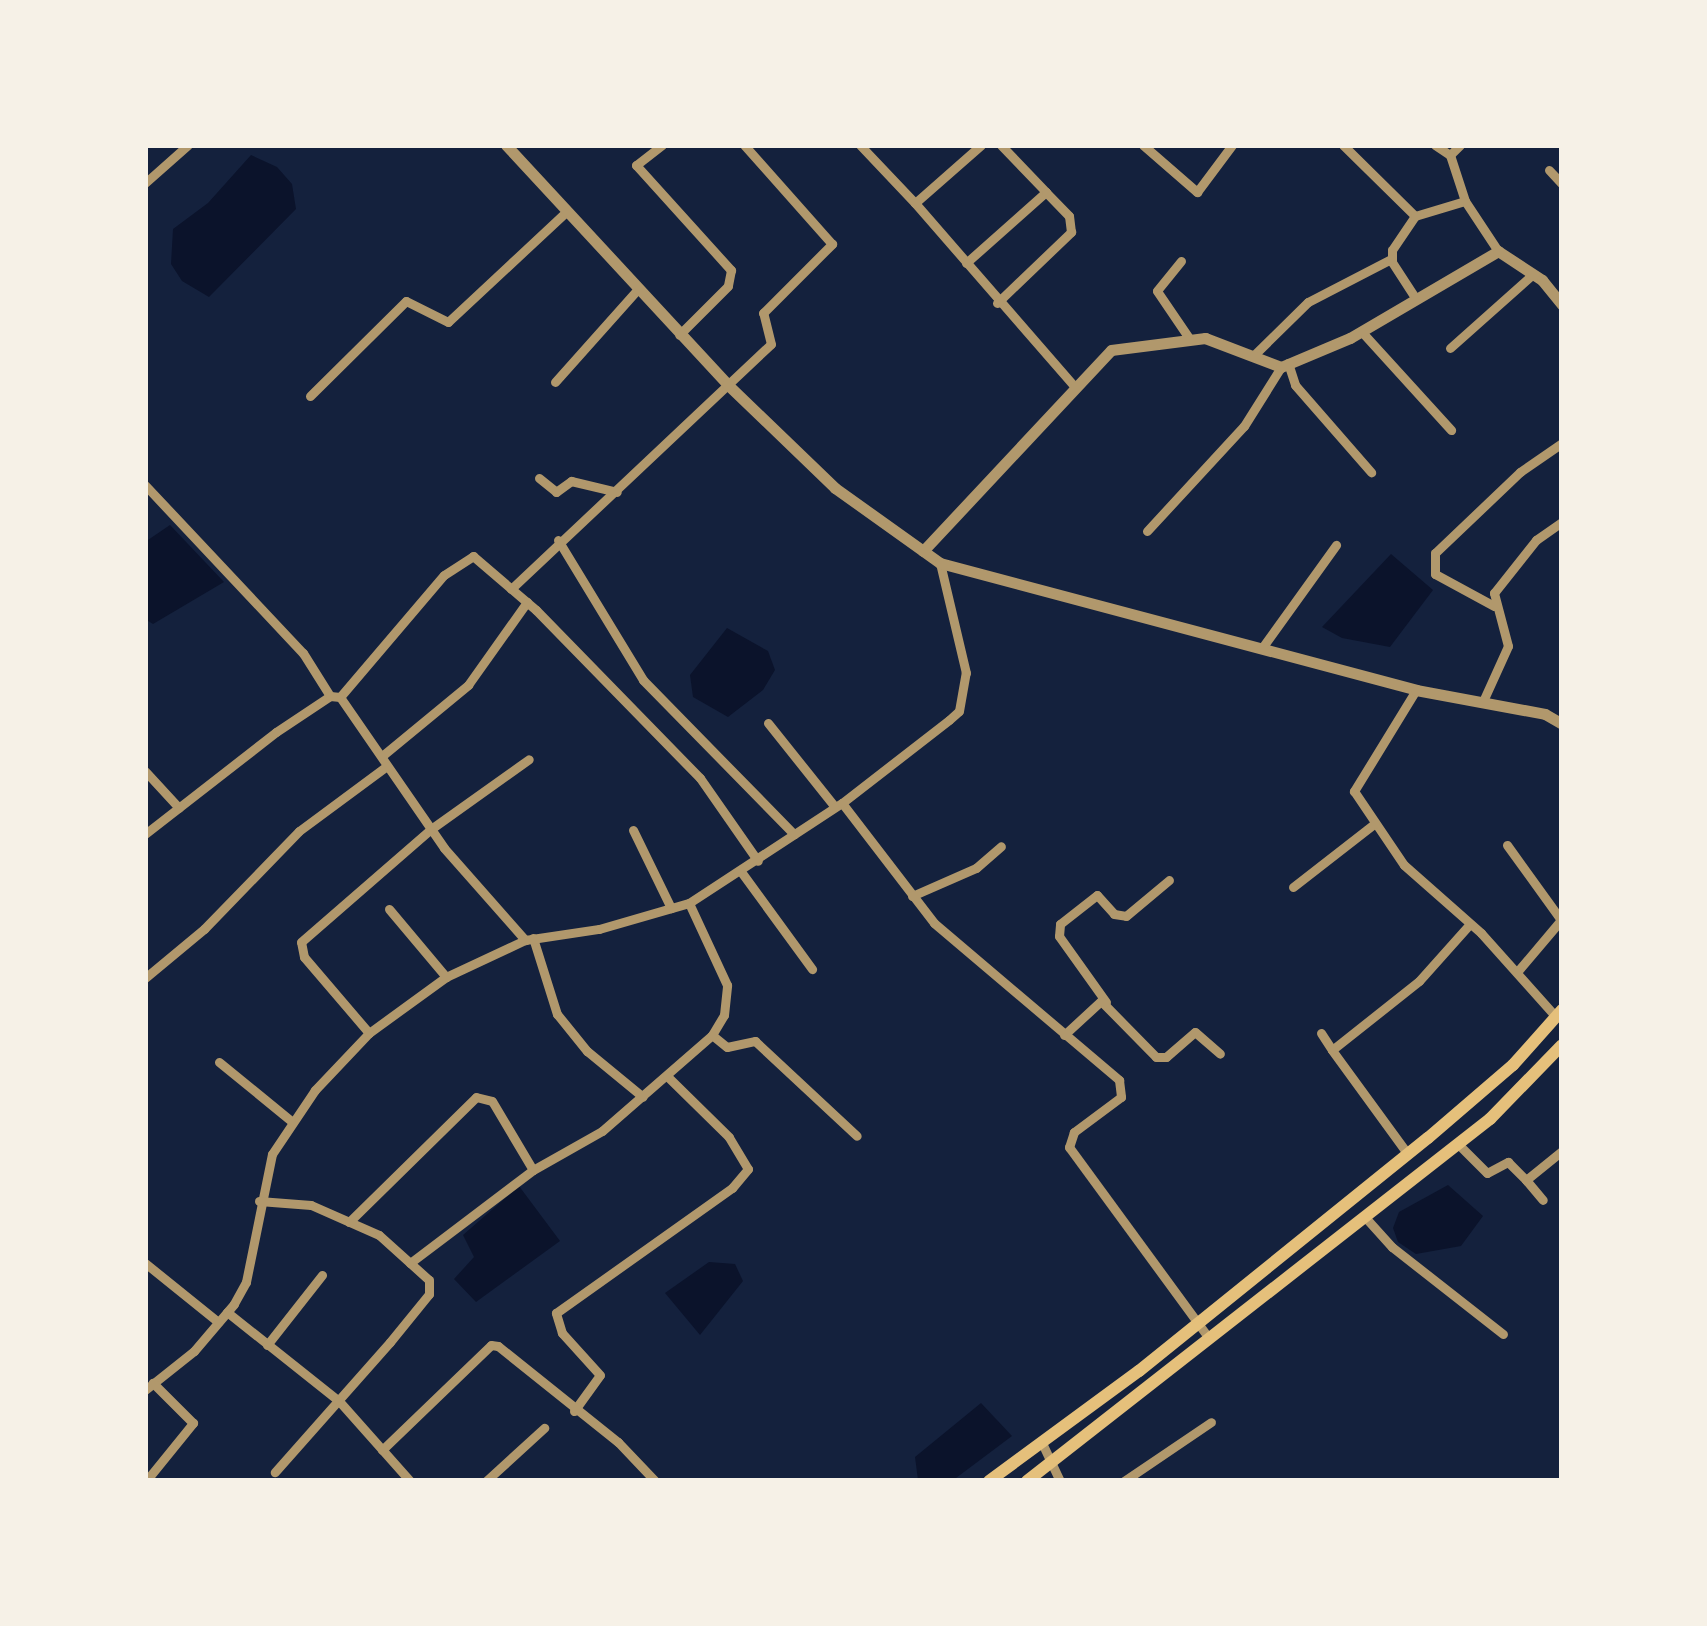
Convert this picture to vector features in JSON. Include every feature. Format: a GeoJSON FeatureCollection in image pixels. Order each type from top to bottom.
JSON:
{"type":"FeatureCollection","features":[{"type":"Feature","properties":{"kind":"main road"},"geometry":{"type":"LineString","coordinates":[[989,1481],[1198,1322],[1494,1083],[1559,1013]]}},
{"type":"Feature","properties":{"kind":"main road"},"geometry":{"type":"LineString","coordinates":[[1027,1481],[1458,1144],[1562,1044]]}},
{"type":"Feature","properties":{"kind":"street"},"geometry":{"type":"LineString","coordinates":[[145,183],[188,145]]}},
{"type":"Feature","properties":{"kind":"street"},"geometry":{"type":"LineString","coordinates":[[506,145],[727,384],[835,488],[940,563],[1416,690],[1484,699],[1562,724]]}},
{"type":"Feature","properties":{"kind":"street"},"geometry":{"type":"LineString","coordinates":[[662,145],[636,165],[731,270],[728,286],[679,335]]}},
{"type":"Feature","properties":{"kind":"street"},"geometry":{"type":"LineString","coordinates":[[511,589],[558,540],[617,492],[771,344],[763,314],[832,244],[744,145]]}},
{"type":"Feature","properties":{"kind":"street"},"geometry":{"type":"LineString","coordinates":[[860,145],[1076,388]]}},
{"type":"Feature","properties":{"kind":"street"},"geometry":{"type":"LineString","coordinates":[[915,203],[981,145]]}},
{"type":"Feature","properties":{"kind":"street"},"geometry":{"type":"LineString","coordinates":[[997,303],[1071,232],[1069,216],[1001,145]]}},
{"type":"Feature","properties":{"kind":"street"},"geometry":{"type":"LineString","coordinates":[[1144,145],[1198,192],[1232,145]]}},
{"type":"Feature","properties":{"kind":"street"},"geometry":{"type":"LineString","coordinates":[[1343,145],[1415,216]]}},
{"type":"Feature","properties":{"kind":"street"},"geometry":{"type":"LineString","coordinates":[[1436,145],[1450,155],[1465,200],[1498,251],[1532,274],[1562,304]]}},
{"type":"Feature","properties":{"kind":"street"},"geometry":{"type":"LineString","coordinates":[[1450,155],[1460,145]]}},
{"type":"Feature","properties":{"kind":"street"},"geometry":{"type":"LineString","coordinates":[[1549,170],[1562,184]]}},
{"type":"Feature","properties":{"kind":"street"},"geometry":{"type":"LineString","coordinates":[[966,262],[1046,192]]}},
{"type":"Feature","properties":{"kind":"street"},"geometry":{"type":"LineString","coordinates":[[1253,356],[1308,302],[1391,259],[1415,216],[1465,200]]}},
{"type":"Feature","properties":{"kind":"street"},"geometry":{"type":"LineString","coordinates":[[310,396],[406,301],[448,322],[565,213]]}},
{"type":"Feature","properties":{"kind":"street"},"geometry":{"type":"LineString","coordinates":[[1148,532],[1244,426],[1285,365],[1361,331],[1498,251]]}},
{"type":"Feature","properties":{"kind":"street"},"geometry":{"type":"LineString","coordinates":[[1391,259],[1416,299]]}},
{"type":"Feature","properties":{"kind":"street"},"geometry":{"type":"LineString","coordinates":[[1182,261],[1157,292],[1189,338]]}},
{"type":"Feature","properties":{"kind":"street"},"geometry":{"type":"LineString","coordinates":[[1450,348],[1532,274]]}},
{"type":"Feature","properties":{"kind":"street"},"geometry":{"type":"LineString","coordinates":[[555,382],[637,290]]}},
{"type":"Feature","properties":{"kind":"street"},"geometry":{"type":"LineString","coordinates":[[1361,331],[1451,430]]}},
{"type":"Feature","properties":{"kind":"street"},"geometry":{"type":"LineString","coordinates":[[922,551],[1111,350],[1189,338],[1285,365],[1295,385],[1371,472]]}},
{"type":"Feature","properties":{"kind":"street"},"geometry":{"type":"LineString","coordinates":[[1484,699],[1508,646],[1508,628],[1494,606],[1435,574],[1435,553],[1520,472],[1562,443]]}},
{"type":"Feature","properties":{"kind":"street"},"geometry":{"type":"LineString","coordinates":[[539,478],[556,492],[571,481],[617,492]]}},
{"type":"Feature","properties":{"kind":"street"},"geometry":{"type":"LineString","coordinates":[[145,485],[303,652],[430,829],[529,939],[556,1014],[587,1051],[643,1097]]}},
{"type":"Feature","properties":{"kind":"street"},"geometry":{"type":"LineString","coordinates":[[1494,606],[1494,593],[1536,540],[1562,522]]}},
{"type":"Feature","properties":{"kind":"street"},"geometry":{"type":"LineString","coordinates":[[558,540],[643,680],[794,834]]}},
{"type":"Feature","properties":{"kind":"street"},"geometry":{"type":"LineString","coordinates":[[1262,648],[1336,545]]}},
{"type":"Feature","properties":{"kind":"street"},"geometry":{"type":"LineString","coordinates":[[145,834],[335,696],[466,559],[482,562],[526,602],[700,778],[758,861]]}},
{"type":"Feature","properties":{"kind":"street"},"geometry":{"type":"LineString","coordinates":[[146,1481],[192,1422],[149,1387],[218,1322],[246,1282],[259,1201],[290,1120],[369,1033],[446,977],[529,939],[689,903],[742,873],[839,805],[958,712],[966,673],[940,563]]}},
{"type":"Feature","properties":{"kind":"street"},"geometry":{"type":"LineString","coordinates":[[146,977],[204,929],[299,831],[468,685],[526,602]]}},
{"type":"Feature","properties":{"kind":"street"},"geometry":{"type":"LineString","coordinates":[[1416,690],[1354,781],[1374,824],[1427,891],[1469,925],[1559,1013]]}},
{"type":"Feature","properties":{"kind":"street"},"geometry":{"type":"LineString","coordinates":[[768,722],[912,896],[1124,1089],[1074,1132],[1069,1147],[1208,1337]]}},
{"type":"Feature","properties":{"kind":"street"},"geometry":{"type":"LineString","coordinates":[[369,1033],[298,946],[430,829],[529,759]]}},
{"type":"Feature","properties":{"kind":"street"},"geometry":{"type":"LineString","coordinates":[[145,770],[179,808]]}},
{"type":"Feature","properties":{"kind":"street"},"geometry":{"type":"LineString","coordinates":[[1294,887],[1374,824]]}},
{"type":"Feature","properties":{"kind":"street"},"geometry":{"type":"LineString","coordinates":[[633,830],[671,908]]}},
{"type":"Feature","properties":{"kind":"street"},"geometry":{"type":"LineString","coordinates":[[1506,845],[1561,920],[1517,972]]}},
{"type":"Feature","properties":{"kind":"street"},"geometry":{"type":"LineString","coordinates":[[912,896],[976,868],[1001,846]]}},
{"type":"Feature","properties":{"kind":"street"},"geometry":{"type":"LineString","coordinates":[[742,873],[812,969]]}},
{"type":"Feature","properties":{"kind":"street"},"geometry":{"type":"LineString","coordinates":[[1169,880],[1126,916],[1114,914],[1097,895],[1060,924],[1059,936],[1106,1002],[1156,1057],[1166,1057],[1196,1032],[1220,1054]]}},
{"type":"Feature","properties":{"kind":"street"},"geometry":{"type":"LineString","coordinates":[[410,1263],[532,1170],[602,1131],[712,1035],[724,1015],[727,986],[689,903]]}},
{"type":"Feature","properties":{"kind":"street"},"geometry":{"type":"LineString","coordinates":[[390,909],[446,977]]}},
{"type":"Feature","properties":{"kind":"street"},"geometry":{"type":"LineString","coordinates":[[1332,1050],[1419,981],[1469,925]]}},
{"type":"Feature","properties":{"kind":"street"},"geometry":{"type":"LineString","coordinates":[[1064,1034],[1106,1002]]}},
{"type":"Feature","properties":{"kind":"street"},"geometry":{"type":"LineString","coordinates":[[1321,1033],[1407,1153]]}},
{"type":"Feature","properties":{"kind":"street"},"geometry":{"type":"LineString","coordinates":[[712,1035],[727,1048],[755,1041],[857,1136]]}},
{"type":"Feature","properties":{"kind":"street"},"geometry":{"type":"LineString","coordinates":[[220,1062],[290,1120]]}},
{"type":"Feature","properties":{"kind":"street"},"geometry":{"type":"LineString","coordinates":[[574,1411],[600,1375],[562,1332],[556,1313],[732,1188],[748,1169],[729,1137],[667,1076]]}},
{"type":"Feature","properties":{"kind":"street"},"geometry":{"type":"LineString","coordinates":[[350,1222],[476,1097],[492,1101],[532,1170]]}},
{"type":"Feature","properties":{"kind":"street"},"geometry":{"type":"LineString","coordinates":[[1458,1144],[1488,1173],[1508,1162],[1543,1200]]}},
{"type":"Feature","properties":{"kind":"street"},"geometry":{"type":"LineString","coordinates":[[1526,1180],[1562,1151]]}},
{"type":"Feature","properties":{"kind":"street"},"geometry":{"type":"LineString","coordinates":[[259,1201],[311,1205],[379,1235],[429,1280],[429,1294],[274,1472]]}},
{"type":"Feature","properties":{"kind":"street"},"geometry":{"type":"LineString","coordinates":[[1364,1216],[1392,1247],[1503,1334]]}},
{"type":"Feature","properties":{"kind":"street"},"geometry":{"type":"LineString","coordinates":[[145,1262],[218,1322]]}},
{"type":"Feature","properties":{"kind":"street"},"geometry":{"type":"LineString","coordinates":[[267,1345],[322,1276]]}},
{"type":"Feature","properties":{"kind":"street"},"geometry":{"type":"LineString","coordinates":[[227,1312],[339,1401],[410,1481]]}},
{"type":"Feature","properties":{"kind":"street"},"geometry":{"type":"LineString","coordinates":[[382,1450],[491,1346],[507,1350],[574,1411],[618,1442],[655,1481]]}},
{"type":"Feature","properties":{"kind":"street"},"geometry":{"type":"LineString","coordinates":[[1124,1481],[1211,1422]]}},
{"type":"Feature","properties":{"kind":"street"},"geometry":{"type":"LineString","coordinates":[[486,1481],[544,1428]]}},
{"type":"Feature","properties":{"kind":"street"},"geometry":{"type":"LineString","coordinates":[[1042,1443],[1060,1481]]}},
{"type":"Feature","properties":{"kind":"water"},"geometry":{"type":"Polygon","coordinates":[[[251,155],[277,167],[292,184],[296,209],[209,297],[182,281],[171,264],[173,229],[208,203],[251,155]]]}},
{"type":"Feature","properties":{"kind":"water"},"geometry":{"type":"Polygon","coordinates":[[[170,525],[224,582],[153,624],[145,619],[145,542],[170,525]]]}},
{"type":"Feature","properties":{"kind":"water"},"geometry":{"type":"Polygon","coordinates":[[[1391,554],[1433,590],[1390,647],[1342,638],[1322,627],[1391,554]]]}},
{"type":"Feature","properties":{"kind":"water"},"geometry":{"type":"Polygon","coordinates":[[[727,628],[768,651],[775,670],[763,690],[728,717],[693,697],[690,675],[727,628]]]}},
{"type":"Feature","properties":{"kind":"water"},"geometry":{"type":"Polygon","coordinates":[[[1448,1185],[1483,1216],[1461,1246],[1416,1254],[1398,1242],[1393,1228],[1399,1212],[1448,1185]]]}},
{"type":"Feature","properties":{"kind":"water"},"geometry":{"type":"Polygon","coordinates":[[[519,1186],[560,1241],[476,1302],[454,1279],[474,1257],[463,1235],[519,1186]]]}},
{"type":"Feature","properties":{"kind":"water"},"geometry":{"type":"Polygon","coordinates":[[[709,1262],[735,1264],[743,1281],[700,1335],[665,1293],[709,1262]]]}},
{"type":"Feature","properties":{"kind":"water"},"geometry":{"type":"Polygon","coordinates":[[[981,1403],[1012,1436],[952,1481],[918,1480],[915,1457],[981,1403]]]}}]}
